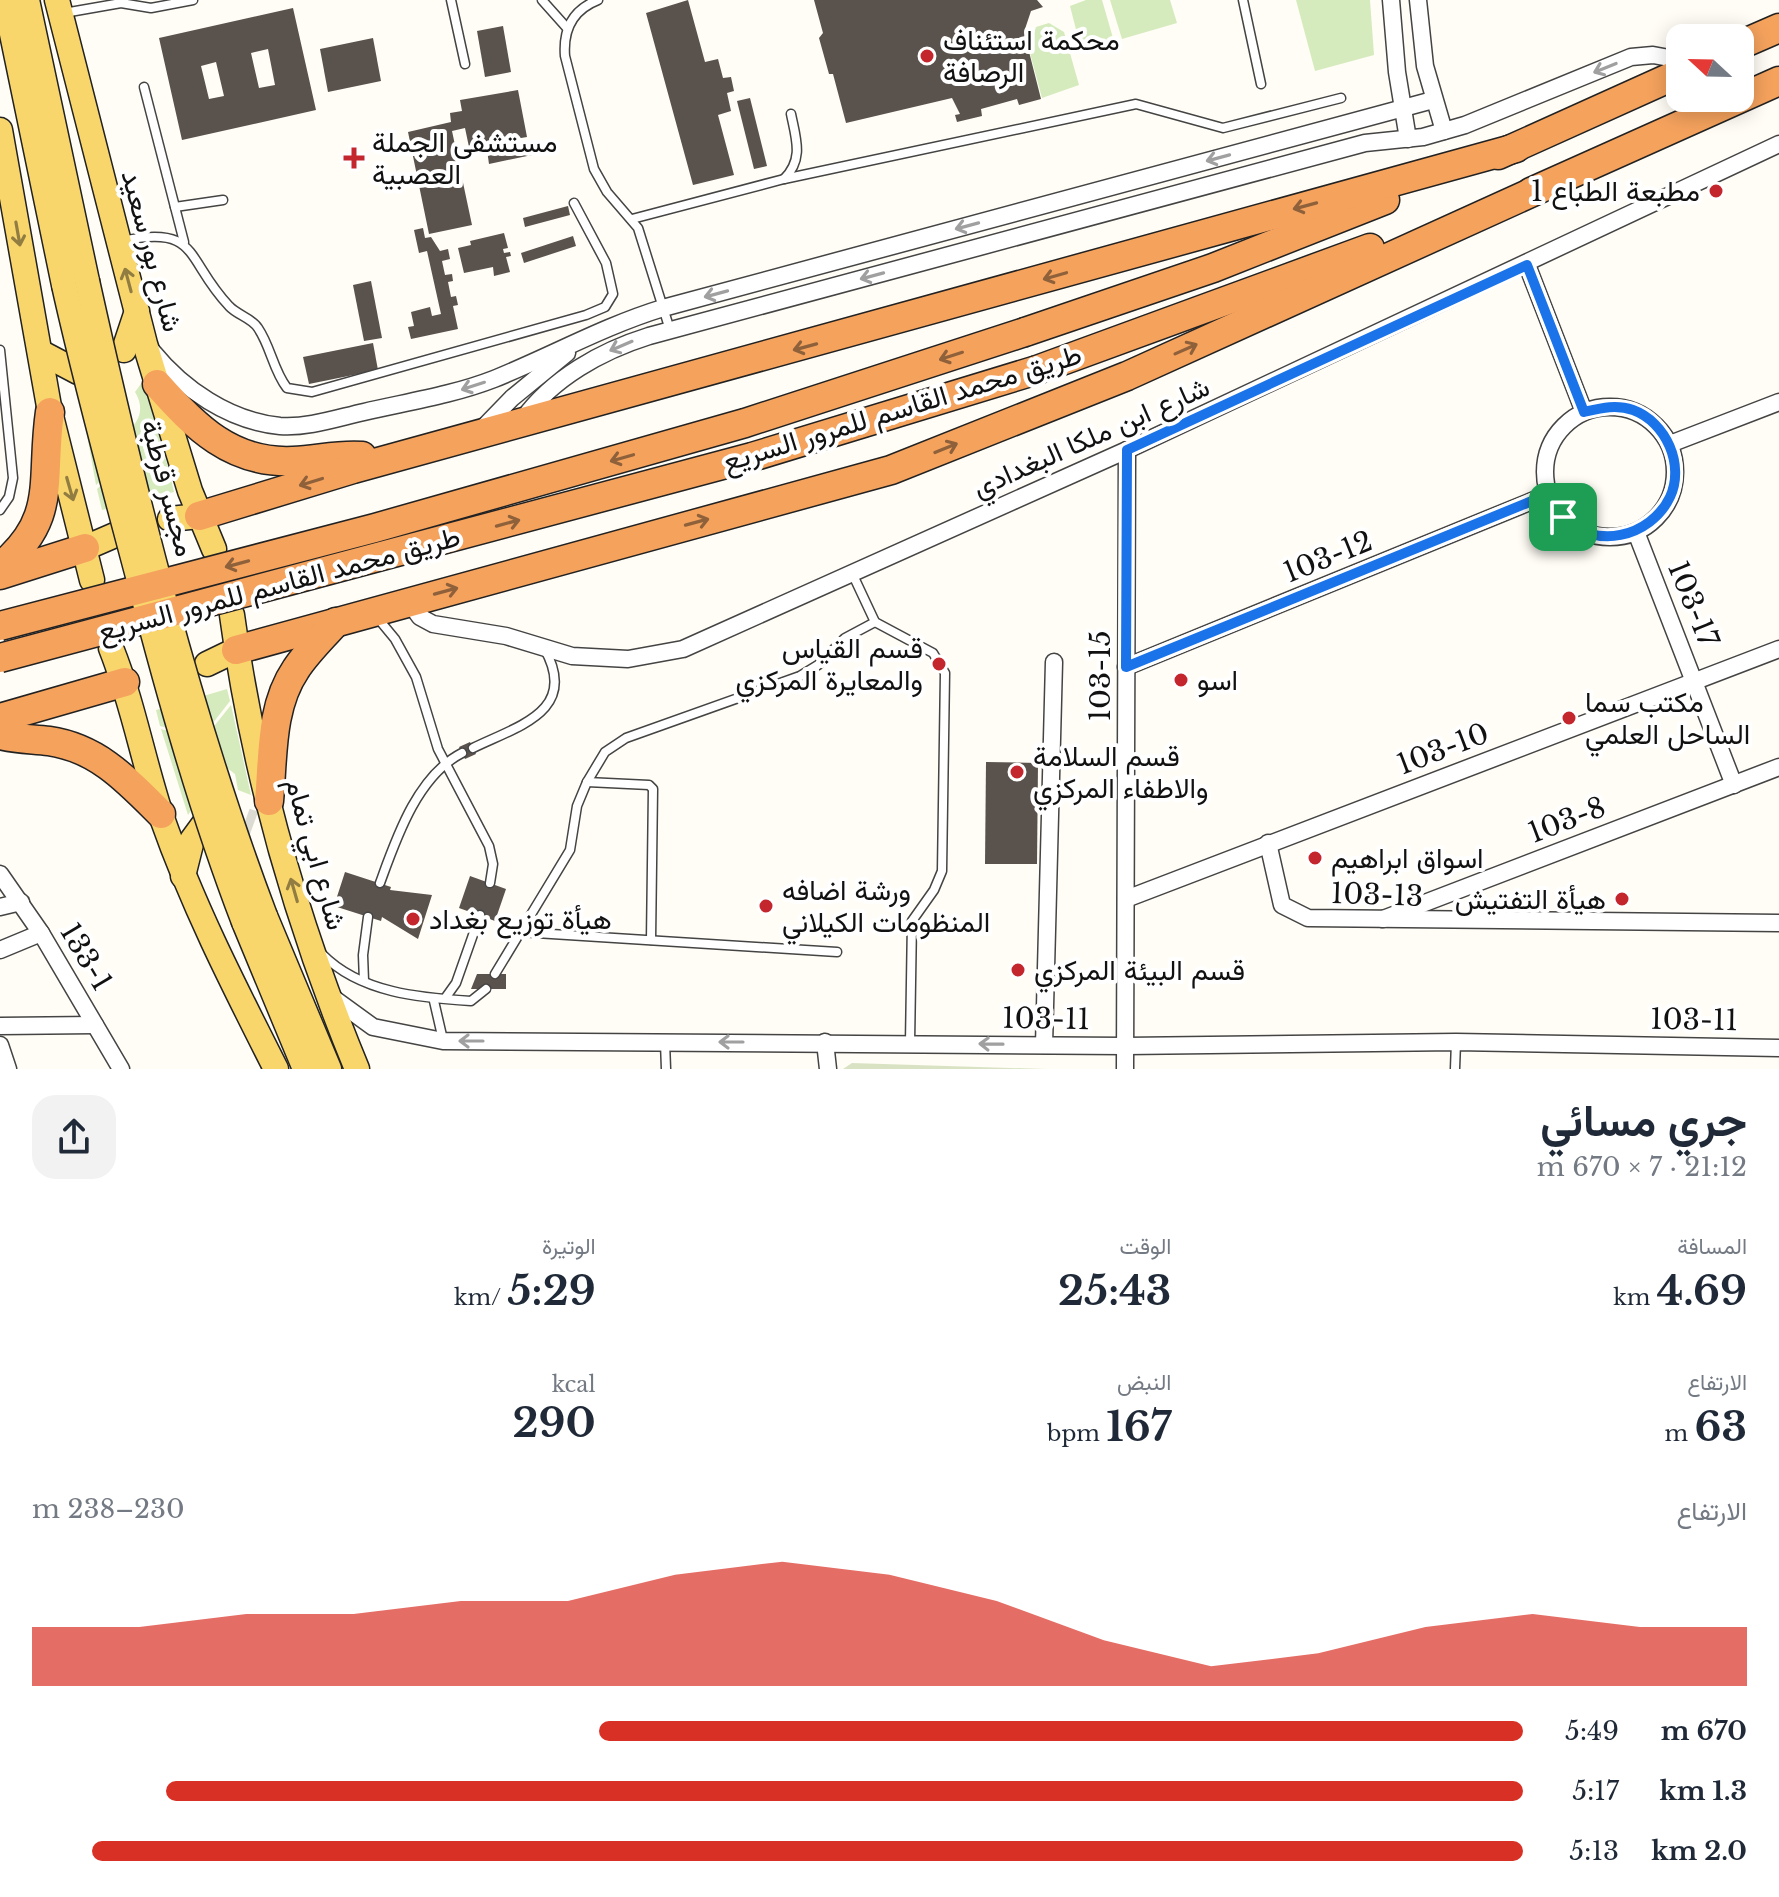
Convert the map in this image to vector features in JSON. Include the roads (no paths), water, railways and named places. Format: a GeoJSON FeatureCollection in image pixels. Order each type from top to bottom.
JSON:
{"type":"FeatureCollection","features":[{"type":"Feature","properties":{"kind":"highway"},"geometry":{"type":"LineString","coordinates":[[1754,39],[1779,28]]}},
{"type":"Feature","properties":{"kind":"highway","name":"طريق محمد القاسم للمرور السريع"},"geometry":{"type":"LineString","coordinates":[[0,626],[375,528],[745,423],[1025,332],[1213,268],[1516,148],[1666,79]]}},
{"type":"Feature","properties":{"kind":"highway","name":"طريق محمد القاسم للمرور السريع"},"geometry":{"type":"LineString","coordinates":[[0,658],[752,457],[1037,370],[1218,301],[1546,186],[1779,81]]}},
{"type":"Feature","properties":{"kind":"highway"},"geometry":{"type":"LineString","coordinates":[[199,516],[386,460],[1516,148]]}},
{"type":"Feature","properties":{"kind":"highway"},"geometry":{"type":"LineString","coordinates":[[236,650],[891,470],[1127,376],[1546,186]]}},
{"type":"Feature","properties":{"kind":"highway"},"geometry":{"type":"LineString","coordinates":[[157,384],[200,430],[238,453],[282,461],[351,455],[386,460]]}},
{"type":"Feature","properties":{"kind":"highway"},"geometry":{"type":"LineString","coordinates":[[0,567],[28,542],[40,518],[50,412]]}},
{"type":"Feature","properties":{"kind":"highway"},"geometry":{"type":"LineString","coordinates":[[0,575],[85,548]]}},
{"type":"Feature","properties":{"kind":"highway"},"geometry":{"type":"LineString","coordinates":[[262,812],[283,694],[303,659],[336,622]]}},
{"type":"Feature","properties":{"kind":"highway"},"geometry":{"type":"LineString","coordinates":[[0,718],[125,682]]}},
{"type":"Feature","properties":{"kind":"highway"},"geometry":{"type":"LineString","coordinates":[[0,735],[49,741],[90,754],[124,778],[161,814]]}},
{"type":"Feature","properties":{"kind":"main road","name":"مجسر قرطبة"},"geometry":{"type":"LineString","coordinates":[[5,0],[76,283]]}},
{"type":"Feature","properties":{"kind":"main road","name":"مجسر قرطبة"},"geometry":{"type":"LineString","coordinates":[[27,0],[76,283],[93,411],[172,704],[200,799],[254,919],[329,1069]]}},
{"type":"Feature","properties":{"kind":"main road","name":"شارع بور سعيد"},"geometry":{"type":"LineString","coordinates":[[67,6],[118,242],[137,311],[134,347],[157,384],[199,516],[214,549]]}},
{"type":"Feature","properties":{"kind":"main road"},"geometry":{"type":"LineString","coordinates":[[0,133],[4,171],[50,412],[92,580]]}},
{"type":"Feature","properties":{"kind":"main road"},"geometry":{"type":"LineString","coordinates":[[40,352],[78,372]]}},
{"type":"Feature","properties":{"kind":"main road"},"geometry":{"type":"LineString","coordinates":[[170,519],[199,516]]}},
{"type":"Feature","properties":{"kind":"main road"},"geometry":{"type":"LineString","coordinates":[[85,548],[122,532]]}},
{"type":"Feature","properties":{"kind":"main road","name":"شارع ابي تمام"},"geometry":{"type":"LineString","coordinates":[[232,615],[262,812],[283,854],[308,939],[357,1069]]}},
{"type":"Feature","properties":{"kind":"main road"},"geometry":{"type":"LineString","coordinates":[[111,648],[125,682],[161,814],[183,876],[221,962],[276,1069]]}},
{"type":"Feature","properties":{"kind":"main road"},"geometry":{"type":"LineString","coordinates":[[207,664],[236,650]]}},
{"type":"Feature","properties":{"kind":"main road"},"geometry":{"type":"LineString","coordinates":[[125,682],[159,677]]}},
{"type":"Feature","properties":{"kind":"main road"},"geometry":{"type":"LineString","coordinates":[[183,876],[192,840],[203,825]]}},
{"type":"Feature","properties":{"kind":"main road","name":"مجسر قرطبة"},"geometry":{"type":"LineString","coordinates":[[254,919],[305,1069]]}},
{"type":"Feature","properties":{"kind":"street"},"geometry":{"type":"LineString","coordinates":[[1391,0],[1401,109],[1408,139]]}},
{"type":"Feature","properties":{"kind":"street"},"geometry":{"type":"LineString","coordinates":[[1418,0],[1425,66],[1444,131]]}},
{"type":"Feature","properties":{"kind":"street"},"geometry":{"type":"LineString","coordinates":[[519,424],[540,399],[581,367],[632,341],[1365,143],[1408,139],[1444,131],[1631,57],[1666,57]]}},
{"type":"Feature","properties":{"kind":"street"},"geometry":{"type":"LineString","coordinates":[[1397,72],[1425,66]]}},
{"type":"Feature","properties":{"kind":"street"},"geometry":{"type":"LineString","coordinates":[[134,347],[203,398],[262,422],[292,426],[475,386],[594,333],[663,308],[1433,100]]}},
{"type":"Feature","properties":{"kind":"street","name":"شارع ابن ملكا البغدادي"},"geometry":{"type":"LineString","coordinates":[[409,602],[420,617],[433,624],[493,633],[544,648],[600,659],[670,652],[713,638],[1527,265],[1779,144]]}},
{"type":"Feature","properties":{"kind":"street"},"geometry":{"type":"LineString","coordinates":[[1527,265],[1584,412]]}},
{"type":"Feature","properties":{"kind":"street"},"geometry":{"type":"LineString","coordinates":[[476,436],[512,398],[594,333]]}},
{"type":"Feature","properties":{"kind":"street"},"geometry":{"type":"LineString","coordinates":[[1670,444],[1779,402]]}},
{"type":"Feature","properties":{"kind":"street"},"geometry":{"type":"LineString","coordinates":[[1609,406],[1634,410],[1655,424],[1670,444],[1676,469],[1672,495],[1658,517],[1636,532],[1610,537],[1584,532],[1563,517],[1549,494],[1545,470],[1550,446],[1564,426],[1584,412],[1609,406]]}},
{"type":"Feature","properties":{"kind":"street","name":"103-15"},"geometry":{"type":"LineString","coordinates":[[1125,1069],[1127,450]]}},
{"type":"Feature","properties":{"kind":"street","name":"103-12"},"geometry":{"type":"LineString","coordinates":[[1126,667],[1549,494]]}},
{"type":"Feature","properties":{"kind":"street","name":"103-17"},"geometry":{"type":"LineString","coordinates":[[1636,532],[1734,785]]}},
{"type":"Feature","properties":{"kind":"street","name":"103-10"},"geometry":{"type":"LineString","coordinates":[[1126,899],[1779,649]]}},
{"type":"Feature","properties":{"kind":"street"},"geometry":{"type":"LineString","coordinates":[[1044,1045],[1054,662]]}},
{"type":"Feature","properties":{"kind":"street","name":"103-8"},"geometry":{"type":"LineString","coordinates":[[1374,922],[1779,767]]}},
{"type":"Feature","properties":{"kind":"street","name":"103-13"},"geometry":{"type":"LineString","coordinates":[[1268,843],[1278,896],[1289,912],[1308,918],[1374,922],[1779,923]]}},
{"type":"Feature","properties":{"kind":"street","name":"133-1"},"geometry":{"type":"LineString","coordinates":[[0,874],[41,933],[121,1069]]}},
{"type":"Feature","properties":{"kind":"street"},"geometry":{"type":"LineString","coordinates":[[0,907],[21,902]]}},
{"type":"Feature","properties":{"kind":"street"},"geometry":{"type":"LineString","coordinates":[[0,950],[41,933]]}},
{"type":"Feature","properties":{"kind":"street","name":"103-11"},"geometry":{"type":"LineString","coordinates":[[326,991],[349,1013],[373,1027],[443,1041],[1125,1046],[1456,1042],[1779,1048]]}},
{"type":"Feature","properties":{"kind":"street"},"geometry":{"type":"LineString","coordinates":[[0,1026],[95,1025]]}},
{"type":"Feature","properties":{"kind":"street"},"geometry":{"type":"LineString","coordinates":[[825,1042],[828,1069]]}},
{"type":"Feature","properties":{"kind":"street"},"geometry":{"type":"LineString","coordinates":[[0,1045],[8,1069]]}},
{"type":"Feature","properties":{"kind":"lane"},"geometry":{"type":"LineString","coordinates":[[67,6],[120,2],[151,8],[193,0]]}},
{"type":"Feature","properties":{"kind":"lane"},"geometry":{"type":"LineString","coordinates":[[451,0],[465,64]]}},
{"type":"Feature","properties":{"kind":"lane"},"geometry":{"type":"LineString","coordinates":[[542,0],[567,28]]}},
{"type":"Feature","properties":{"kind":"lane"},"geometry":{"type":"LineString","coordinates":[[598,0],[576,13],[567,28],[565,56],[594,169],[607,192],[632,219],[670,331]]}},
{"type":"Feature","properties":{"kind":"lane"},"geometry":{"type":"LineString","coordinates":[[1243,0],[1261,84]]}},
{"type":"Feature","properties":{"kind":"lane"},"geometry":{"type":"LineString","coordinates":[[144,87],[184,242],[229,306],[257,325],[279,377],[287,388],[312,392],[605,307],[613,294],[606,263],[574,203]]}},
{"type":"Feature","properties":{"kind":"lane"},"geometry":{"type":"LineString","coordinates":[[632,219],[784,179],[1136,104],[1223,128],[1341,98]]}},
{"type":"Feature","properties":{"kind":"lane"},"geometry":{"type":"LineString","coordinates":[[784,179],[793,170],[799,153],[791,114]]}},
{"type":"Feature","properties":{"kind":"lane"},"geometry":{"type":"LineString","coordinates":[[175,207],[223,200]]}},
{"type":"Feature","properties":{"kind":"lane"},"geometry":{"type":"LineString","coordinates":[[118,242],[155,234],[184,242]]}},
{"type":"Feature","properties":{"kind":"lane"},"geometry":{"type":"LineString","coordinates":[[0,350],[13,478],[9,497],[0,510]]}},
{"type":"Feature","properties":{"kind":"lane"},"geometry":{"type":"LineString","coordinates":[[852,573],[875,622],[933,653],[945,673],[942,871],[934,890],[912,921],[910,1043]]}},
{"type":"Feature","properties":{"kind":"lane"},"geometry":{"type":"LineString","coordinates":[[373,612],[395,639],[416,677],[445,764],[489,846],[493,864],[490,883]]}},
{"type":"Feature","properties":{"kind":"lane"},"geometry":{"type":"LineString","coordinates":[[495,974],[570,850],[577,806],[605,752],[618,741],[800,676],[818,665],[845,638],[875,622]]}},
{"type":"Feature","properties":{"kind":"lane"},"geometry":{"type":"LineString","coordinates":[[473,748],[530,720],[547,706],[556,679],[544,648]]}},
{"type":"Feature","properties":{"kind":"lane"},"geometry":{"type":"LineString","coordinates":[[380,883],[406,820],[445,764],[462,753]]}},
{"type":"Feature","properties":{"kind":"lane"},"geometry":{"type":"LineString","coordinates":[[587,782],[649,785],[653,789],[651,940]]}},
{"type":"Feature","properties":{"kind":"lane"},"geometry":{"type":"LineString","coordinates":[[446,997],[456,983],[480,915]]}},
{"type":"Feature","properties":{"kind":"lane"},"geometry":{"type":"LineString","coordinates":[[364,981],[363,955],[368,917]]}},
{"type":"Feature","properties":{"kind":"lane"},"geometry":{"type":"LineString","coordinates":[[520,932],[837,952]]}},
{"type":"Feature","properties":{"kind":"lane"},"geometry":{"type":"LineString","coordinates":[[308,939],[338,969],[364,981],[434,1001],[446,997],[471,1001],[486,989]]}},
{"type":"Feature","properties":{"kind":"lane"},"geometry":{"type":"LineString","coordinates":[[434,1001],[443,1041]]}},
{"type":"Feature","properties":{"kind":"lane"},"geometry":{"type":"LineString","coordinates":[[665,1042],[666,1069]]}},
{"type":"Feature","properties":{"kind":"lane"},"geometry":{"type":"LineString","coordinates":[[1455,1069],[1456,1042]]}},
{"type":"Feature","properties":{"kind":"tunnel"},"geometry":{"type":"LineString","coordinates":[[211,820],[232,815],[254,823]]}},
{"type":"Feature","properties":{"kind":"place","name":"محكمة استئناف الرصافة"},"geometry":{"type":"Point","coordinates":[927,56]}},
{"type":"Feature","properties":{"kind":"place","name":"مستشفى الجملة العصبية"},"geometry":{"type":"Point","coordinates":[354,158]}},
{"type":"Feature","properties":{"kind":"place","name":"مطبعة الطباع 1"},"geometry":{"type":"Point","coordinates":[1716,191]}},
{"type":"Feature","properties":{"kind":"place","name":"قسم القياس والمعايرة المركزي"},"geometry":{"type":"Point","coordinates":[939,664]}},
{"type":"Feature","properties":{"kind":"place","name":"اسو"},"geometry":{"type":"Point","coordinates":[1181,680]}},
{"type":"Feature","properties":{"kind":"place","name":"مكتب سما الساحل العلمي"},"geometry":{"type":"Point","coordinates":[1569,718]}},
{"type":"Feature","properties":{"kind":"place","name":"قسم السلامة والاطفاء المركزي"},"geometry":{"type":"Point","coordinates":[1017,772]}},
{"type":"Feature","properties":{"kind":"place","name":"اسواق ابراهيم"},"geometry":{"type":"Point","coordinates":[1315,858]}},
{"type":"Feature","properties":{"kind":"place","name":"هيأة التفتيش"},"geometry":{"type":"Point","coordinates":[1622,899]}},
{"type":"Feature","properties":{"kind":"place","name":"ورشة اضافه المنظومات الكيلاني"},"geometry":{"type":"Point","coordinates":[766,906]}},
{"type":"Feature","properties":{"kind":"place","name":"هيأة توزيع بغداد"},"geometry":{"type":"Point","coordinates":[413,919]}},
{"type":"Feature","properties":{"kind":"place","name":"قسم البيئة المركزي"},"geometry":{"type":"Point","coordinates":[1018,970]}}]}
